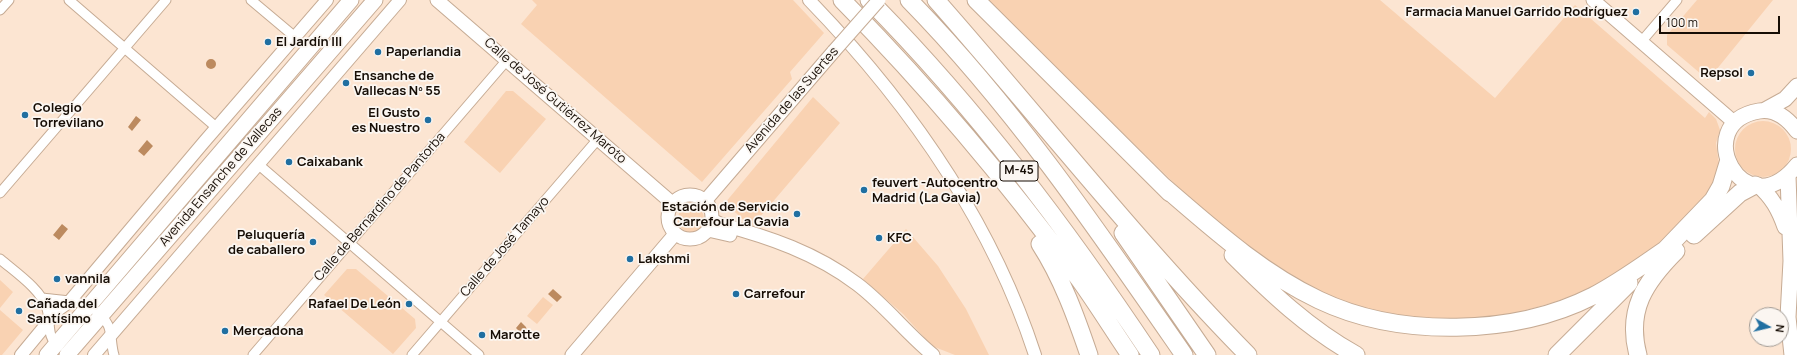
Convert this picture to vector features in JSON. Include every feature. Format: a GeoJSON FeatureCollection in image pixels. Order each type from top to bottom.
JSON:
{"type":"FeatureCollection","features":[{"type":"Feature","properties":{"kind":"highway"},"geometry":{"type":"LineString","coordinates":[[842,0],[883,42],[1022,203],[1080,281],[1130,355]]}},
{"type":"Feature","properties":{"kind":"highway","name":"M-45"},"geometry":{"type":"LineString","coordinates":[[869,0],[949,87],[1034,189],[1094,270],[1151,355]]}},
{"type":"Feature","properties":{"kind":"highway","name":"M-45"},"geometry":{"type":"LineString","coordinates":[[909,0],[969,64],[1053,170],[1184,355]]}},
{"type":"Feature","properties":{"kind":"highway"},"geometry":{"type":"LineString","coordinates":[[936,0],[1084,175],[1168,270],[1248,355]]}},
{"type":"Feature","properties":{"kind":"highway"},"geometry":{"type":"LineString","coordinates":[[976,0],[1262,284],[1297,316],[1337,344],[1356,355]]}},
{"type":"Feature","properties":{"kind":"highway"},"geometry":{"type":"LineString","coordinates":[[956,125],[970,150],[1016,208],[1052,263],[1077,318],[1089,355]]}},
{"type":"Feature","properties":{"kind":"highway"},"geometry":{"type":"LineString","coordinates":[[1557,355],[1613,298],[1669,246],[1714,200],[1728,163]]}},
{"type":"Feature","properties":{"kind":"highway"},"geometry":{"type":"LineString","coordinates":[[1084,175],[1207,355]]}},
{"type":"Feature","properties":{"kind":"highway"},"geometry":{"type":"LineString","coordinates":[[1638,355],[1633,338],[1635,314],[1643,291],[1656,272],[1740,194],[1756,185]]}},
{"type":"Feature","properties":{"kind":"highway"},"geometry":{"type":"LineString","coordinates":[[1163,186],[1231,244],[1276,276],[1320,300],[1361,315],[1405,324],[1445,328],[1480,326],[1510,322],[1554,311],[1592,296],[1624,279],[1669,246]]}},
{"type":"Feature","properties":{"kind":"main road","name":"Avenida Ensanche de Vallecas"},"geometry":{"type":"LineString","coordinates":[[51,350],[351,0]]}},
{"type":"Feature","properties":{"kind":"main road","name":"Avenida Ensanche de Vallecas"},"geometry":{"type":"LineString","coordinates":[[70,354],[101,316],[375,0]]}},
{"type":"Feature","properties":{"kind":"main road","name":"Calle de José Gutiérrez Maroto"},"geometry":{"type":"LineString","coordinates":[[437,0],[672,203]]}},
{"type":"Feature","properties":{"kind":"main road","name":"Avenida de las Suertes"},"geometry":{"type":"LineString","coordinates":[[705,200],[878,0]]}},
{"type":"Feature","properties":{"kind":"main road"},"geometry":{"type":"LineString","coordinates":[[1593,0],[1735,123]]}},
{"type":"Feature","properties":{"kind":"main road"},"geometry":{"type":"LineString","coordinates":[[1765,110],[1785,99],[1797,86]]}},
{"type":"Feature","properties":{"kind":"main road"},"geometry":{"type":"LineString","coordinates":[[1789,242],[1777,206],[1767,193],[1756,185],[1742,181],[1734,174],[1728,163],[1725,148],[1728,134],[1735,123],[1752,112],[1765,110],[1775,112],[1784,117],[1797,132]]}},
{"type":"Feature","properties":{"kind":"main road"},"geometry":{"type":"LineString","coordinates":[[1756,185],[1776,183],[1792,170]]}},
{"type":"Feature","properties":{"kind":"main road"},"geometry":{"type":"LineString","coordinates":[[1792,170],[1788,207],[1791,261],[1788,317],[1792,355]]}},
{"type":"Feature","properties":{"kind":"main road"},"geometry":{"type":"LineString","coordinates":[[688,195],[697,196],[705,200],[709,206],[710,225],[700,237],[694,239],[681,238],[675,234],[670,227],[668,219],[668,211],[672,203],[679,197],[688,195]]}},
{"type":"Feature","properties":{"kind":"main road"},"geometry":{"type":"LineString","coordinates":[[710,225],[720,224],[780,242],[820,260],[857,284],[888,311],[933,355]]}},
{"type":"Feature","properties":{"kind":"main road"},"geometry":{"type":"LineString","coordinates":[[710,225],[777,248],[833,277],[886,318],[920,355]]}},
{"type":"Feature","properties":{"kind":"main road"},"geometry":{"type":"LineString","coordinates":[[572,355],[675,234]]}},
{"type":"Feature","properties":{"kind":"street"},"geometry":{"type":"LineString","coordinates":[[0,10],[9,0]]}},
{"type":"Feature","properties":{"kind":"street"},"geometry":{"type":"LineString","coordinates":[[69,0],[216,127]]}},
{"type":"Feature","properties":{"kind":"street"},"geometry":{"type":"LineString","coordinates":[[0,193],[126,49],[166,0]]}},
{"type":"Feature","properties":{"kind":"street"},"geometry":{"type":"LineString","coordinates":[[251,0],[295,37]]}},
{"type":"Feature","properties":{"kind":"street"},"geometry":{"type":"LineString","coordinates":[[21,355],[59,310],[69,302],[216,127],[327,0]]}},
{"type":"Feature","properties":{"kind":"street","name":"Avenida Ensanche de Vallecas"},"geometry":{"type":"LineString","coordinates":[[94,355],[101,350],[110,335],[259,166],[400,0]]}},
{"type":"Feature","properties":{"kind":"street"},"geometry":{"type":"LineString","coordinates":[[809,0],[846,38],[892,94],[940,160],[968,205],[998,264],[1028,332],[1035,355]]}},
{"type":"Feature","properties":{"kind":"street"},"geometry":{"type":"LineString","coordinates":[[1640,42],[1677,0]]}},
{"type":"Feature","properties":{"kind":"street","name":"Calle de Bernardino de Pantorba"},"geometry":{"type":"LineString","coordinates":[[253,355],[507,60]]}},
{"type":"Feature","properties":{"kind":"street","name":"Calle de José Tamayo"},"geometry":{"type":"LineString","coordinates":[[412,355],[598,139]]}},
{"type":"Feature","properties":{"kind":"street"},"geometry":{"type":"LineString","coordinates":[[259,166],[480,355]]}},
{"type":"Feature","properties":{"kind":"street"},"geometry":{"type":"LineString","coordinates":[[0,260],[43,298],[50,322],[49,333],[51,350],[70,354]]}},
{"type":"Feature","properties":{"kind":"street"},"geometry":{"type":"LineString","coordinates":[[43,298],[69,302],[79,301],[89,305],[101,316],[108,326],[114,355]]}},
{"type":"Feature","properties":{"kind":"shaded area"},"geometry":{"type":"Polygon","coordinates":[[[532,0],[793,0],[824,33],[790,72],[792,79],[702,182],[521,24],[537,5],[532,0]]]}},
{"type":"Feature","properties":{"kind":"shaded area"},"geometry":{"type":"Polygon","coordinates":[[[987,0],[1380,0],[1495,98],[1575,5],[1705,118],[1709,112],[1716,119],[1720,130],[1716,143],[1720,172],[1718,185],[1657,249],[1598,286],[1555,302],[1512,314],[1465,320],[1411,318],[1364,310],[1322,295],[1281,272],[1225,233],[987,0]]]}},
{"type":"Feature","properties":{"kind":"shaded area"},"geometry":{"type":"Polygon","coordinates":[[[1697,0],[1773,0],[1708,80],[1667,45],[1667,35],[1697,0]]]}},
{"type":"Feature","properties":{"kind":"shaded area"},"geometry":{"type":"Polygon","coordinates":[[[211,59],[216,64],[211,69],[206,64],[211,59]]]}},
{"type":"Feature","properties":{"kind":"shaded area"},"geometry":{"type":"Polygon","coordinates":[[[506,91],[513,91],[546,119],[500,173],[464,142],[506,91]]]}},
{"type":"Feature","properties":{"kind":"shaded area"},"geometry":{"type":"Polygon","coordinates":[[[813,97],[840,123],[753,225],[748,224],[725,203],[813,97]]]}},
{"type":"Feature","properties":{"kind":"shaded area"},"geometry":{"type":"Polygon","coordinates":[[[136,116],[141,120],[132,131],[128,127],[136,116]]]}},
{"type":"Feature","properties":{"kind":"shaded area"},"geometry":{"type":"Polygon","coordinates":[[[1757,121],[1769,121],[1779,125],[1787,133],[1791,143],[1791,155],[1787,165],[1779,173],[1769,177],[1757,177],[1747,173],[1739,165],[1735,155],[1735,143],[1739,133],[1747,125],[1757,121]]]}},
{"type":"Feature","properties":{"kind":"shaded area"},"geometry":{"type":"Polygon","coordinates":[[[147,140],[153,146],[144,156],[138,151],[147,140]]]}},
{"type":"Feature","properties":{"kind":"shaded area"},"geometry":{"type":"Polygon","coordinates":[[[691,206],[700,210],[704,219],[700,228],[691,232],[682,228],[678,219],[682,210],[691,206]]]}},
{"type":"Feature","properties":{"kind":"shaded area"},"geometry":{"type":"Polygon","coordinates":[[[62,224],[68,229],[59,240],[53,235],[62,224]]]}},
{"type":"Feature","properties":{"kind":"shaded area"},"geometry":{"type":"Polygon","coordinates":[[[906,229],[938,266],[966,309],[989,355],[955,355],[932,346],[903,314],[863,279],[906,229]]]}},
{"type":"Feature","properties":{"kind":"shaded area"},"geometry":{"type":"Polygon","coordinates":[[[347,269],[356,269],[415,319],[416,328],[393,354],[324,295],[347,269]]]}},
{"type":"Feature","properties":{"kind":"shaded area"},"geometry":{"type":"Polygon","coordinates":[[[0,280],[13,292],[0,308],[0,280]]]}},
{"type":"Feature","properties":{"kind":"shaded area"},"geometry":{"type":"Polygon","coordinates":[[[553,289],[562,297],[557,302],[548,294],[553,289]]]}},
{"type":"Feature","properties":{"kind":"shaded area"},"geometry":{"type":"Polygon","coordinates":[[[543,297],[553,305],[537,324],[527,316],[543,297]]]}},
{"type":"Feature","properties":{"kind":"shaded area"},"geometry":{"type":"Polygon","coordinates":[[[0,310],[23,330],[2,355],[0,355],[0,310]]]}},
{"type":"Feature","properties":{"kind":"shaded area"},"geometry":{"type":"Polygon","coordinates":[[[521,322],[526,327],[528,336],[526,338],[516,328],[521,322]]]}},
{"type":"Feature","properties":{"kind":"place","name":"Farmacia Manuel Garrido Rodríguez"},"geometry":{"type":"Point","coordinates":[1636,12]}},
{"type":"Feature","properties":{"kind":"place","name":"El Jardín III"},"geometry":{"type":"Point","coordinates":[268,42]}},
{"type":"Feature","properties":{"kind":"place","name":"Paperlandia"},"geometry":{"type":"Point","coordinates":[378,52]}},
{"type":"Feature","properties":{"kind":"place","name":"Repsol"},"geometry":{"type":"Point","coordinates":[1751,73]}},
{"type":"Feature","properties":{"kind":"place","name":"Ensanche de Vallecas Nº 55"},"geometry":{"type":"Point","coordinates":[346,83]}},
{"type":"Feature","properties":{"kind":"place","name":"Colegio Torrevilano"},"geometry":{"type":"Point","coordinates":[25,115]}},
{"type":"Feature","properties":{"kind":"place","name":"El Gusto es Nuestro"},"geometry":{"type":"Point","coordinates":[428,120]}},
{"type":"Feature","properties":{"kind":"place","name":"Caixabank"},"geometry":{"type":"Point","coordinates":[289,162]}},
{"type":"Feature","properties":{"kind":"place","name":"feuvert -Autocentro Madrid (La Gavia)"},"geometry":{"type":"Point","coordinates":[864,190]}},
{"type":"Feature","properties":{"kind":"place","name":"Estación de Servicio Carrefour La Gavia"},"geometry":{"type":"Point","coordinates":[797,214]}},
{"type":"Feature","properties":{"kind":"place","name":"KFC"},"geometry":{"type":"Point","coordinates":[879,238]}},
{"type":"Feature","properties":{"kind":"place","name":"Peluquería de caballero"},"geometry":{"type":"Point","coordinates":[313,242]}},
{"type":"Feature","properties":{"kind":"place","name":"Lakshmi"},"geometry":{"type":"Point","coordinates":[630,259]}},
{"type":"Feature","properties":{"kind":"place","name":"vannila"},"geometry":{"type":"Point","coordinates":[57,279]}},
{"type":"Feature","properties":{"kind":"place","name":"Carrefour"},"geometry":{"type":"Point","coordinates":[736,294]}},
{"type":"Feature","properties":{"kind":"place","name":"Rafael De León"},"geometry":{"type":"Point","coordinates":[409,304]}},
{"type":"Feature","properties":{"kind":"place","name":"Cañada del Santísimo"},"geometry":{"type":"Point","coordinates":[19,311]}},
{"type":"Feature","properties":{"kind":"place","name":"Mercadona"},"geometry":{"type":"Point","coordinates":[225,331]}},
{"type":"Feature","properties":{"kind":"place","name":"Marotte"},"geometry":{"type":"Point","coordinates":[482,335]}}]}
